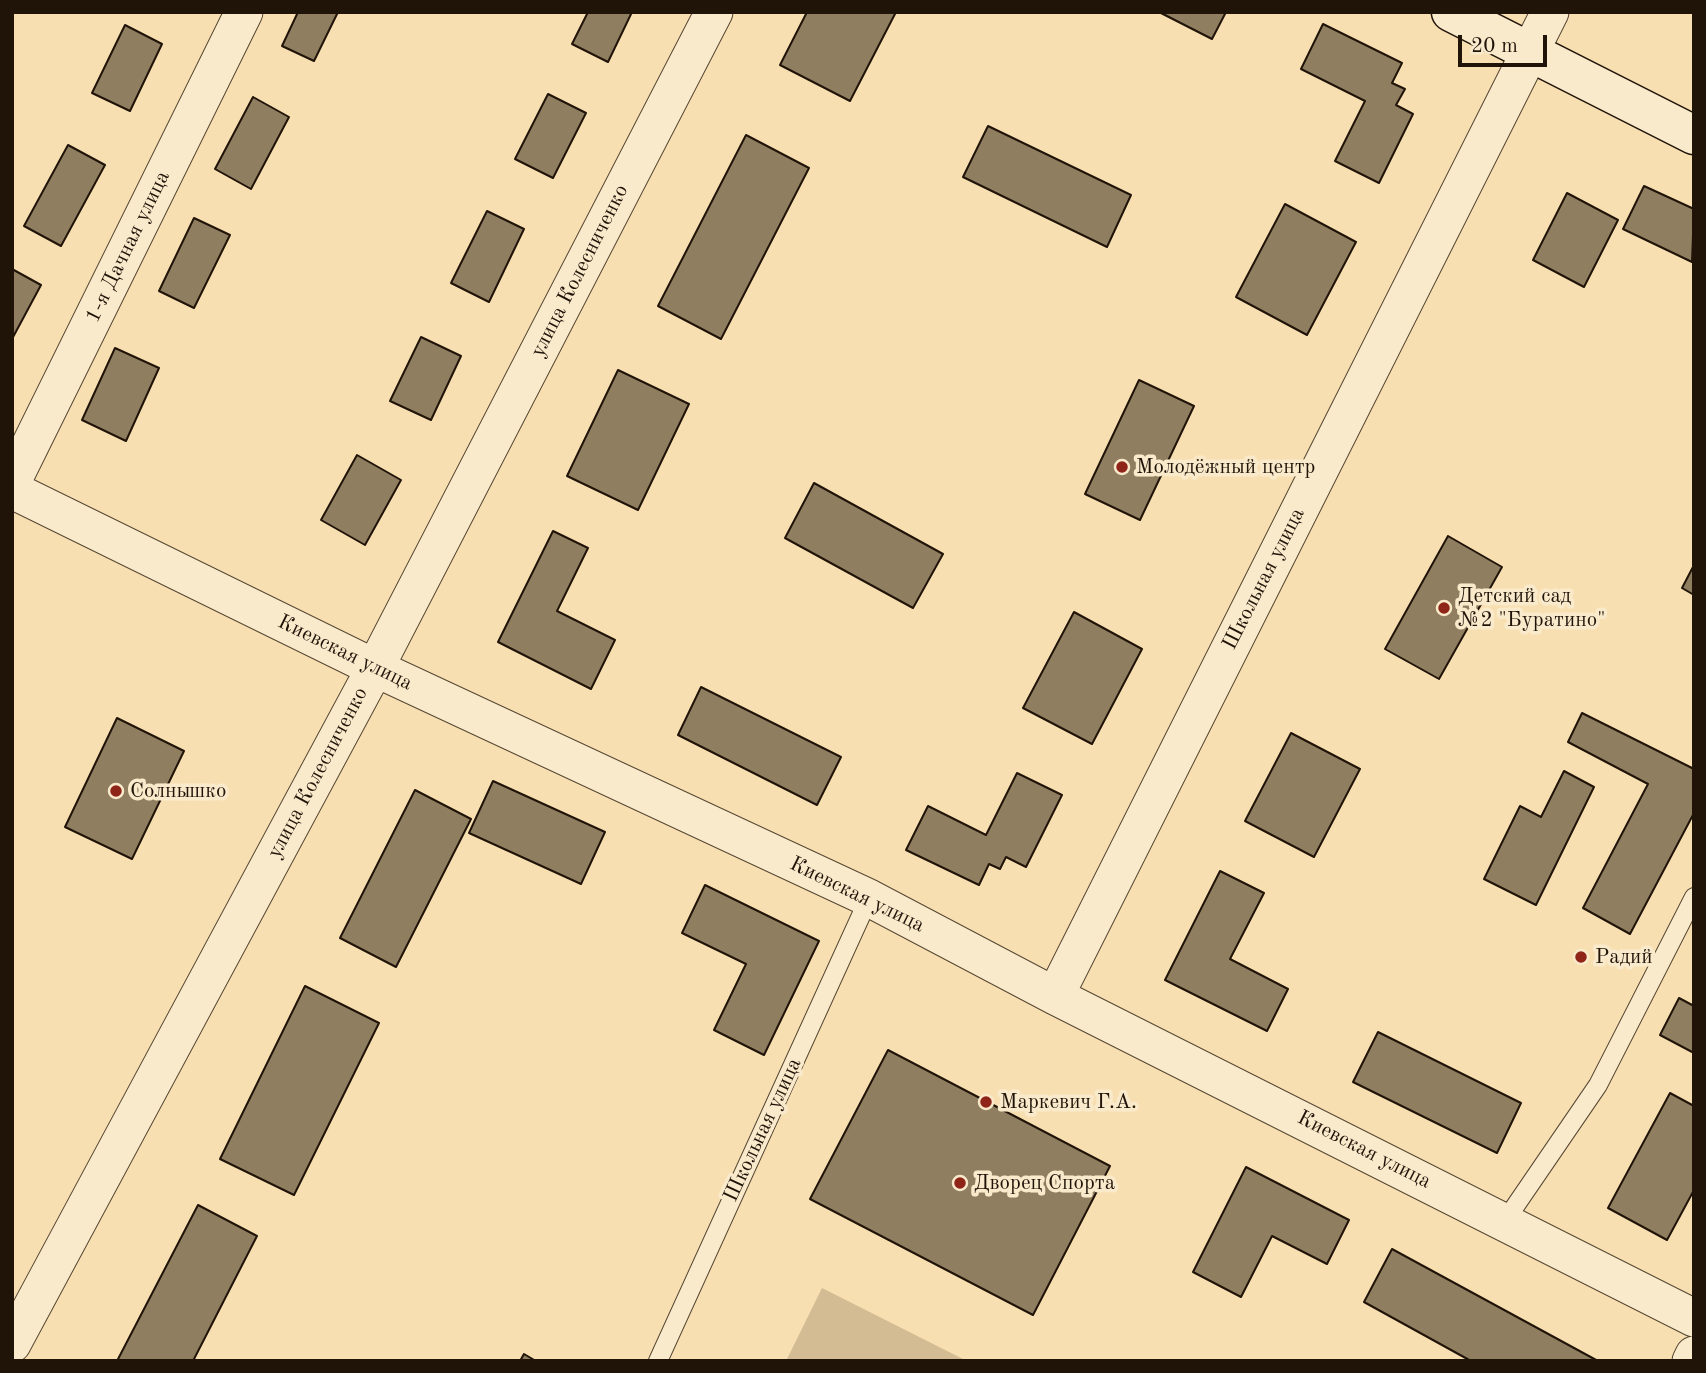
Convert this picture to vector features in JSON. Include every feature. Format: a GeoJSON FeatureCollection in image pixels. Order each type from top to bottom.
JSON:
{"type":"FeatureCollection","features":[{"type":"Feature","properties":{"kind":"street","name":"1-я Дачная улица"},"geometry":{"type":"LineString","coordinates":[[12,482],[244,12]]}},
{"type":"Feature","properties":{"kind":"street","name":"улица Колесниченко"},"geometry":{"type":"LineString","coordinates":[[12,1344],[375,668],[714,12]]}},
{"type":"Feature","properties":{"kind":"street"},"geometry":{"type":"LineString","coordinates":[[1451,12],[1694,135]]}},
{"type":"Feature","properties":{"kind":"street","name":"Школьная улица"},"geometry":{"type":"LineString","coordinates":[[1055,996],[1550,12]]}},
{"type":"Feature","properties":{"kind":"street","name":"Киевская улица"},"geometry":{"type":"LineString","coordinates":[[12,490],[375,668],[869,898],[1055,996],[1694,1318]]}},
{"type":"Feature","properties":{"kind":"street"},"geometry":{"type":"LineString","coordinates":[[1690,1361],[1694,1354]]}},
{"type":"Feature","properties":{"kind":"lane"},"geometry":{"type":"LineString","coordinates":[[1505,1221],[1598,1085],[1694,897]]}},
{"type":"Feature","properties":{"kind":"lane","name":"Школьная улица"},"geometry":{"type":"LineString","coordinates":[[658,1361],[869,898]]}},
{"type":"Feature","properties":{"kind":"shaded area"},"geometry":{"type":"Polygon","coordinates":[[[822,1288],[967,1361],[786,1361],[822,1288]]]}},
{"type":"Feature","properties":{"kind":"building"},"geometry":{"type":"Polygon","coordinates":[[[298,12],[338,12],[314,61],[282,46],[298,12]]]}},
{"type":"Feature","properties":{"kind":"building"},"geometry":{"type":"Polygon","coordinates":[[[588,12],[632,12],[608,62],[572,44],[588,12]]]}},
{"type":"Feature","properties":{"kind":"building"},"geometry":{"type":"Polygon","coordinates":[[[807,12],[896,12],[850,101],[780,65],[807,12]]]}},
{"type":"Feature","properties":{"kind":"building"},"geometry":{"type":"Polygon","coordinates":[[[1159,12],[1226,12],[1212,39],[1159,12]]]}},
{"type":"Feature","properties":{"kind":"building"},"geometry":{"type":"Polygon","coordinates":[[[1323,24],[1402,63],[1392,83],[1405,89],[1396,105],[1413,114],[1379,183],[1335,161],[1365,101],[1301,69],[1323,24]]]}},
{"type":"Feature","properties":{"kind":"building"},"geometry":{"type":"Polygon","coordinates":[[[125,25],[162,44],[130,111],[92,93],[125,25]]]}},
{"type":"Feature","properties":{"kind":"building"},"geometry":{"type":"Polygon","coordinates":[[[548,94],[586,113],[553,178],[515,159],[548,94]]]}},
{"type":"Feature","properties":{"kind":"building"},"geometry":{"type":"Polygon","coordinates":[[[253,97],[289,117],[251,189],[215,169],[253,97]]]}},
{"type":"Feature","properties":{"kind":"building"},"geometry":{"type":"Polygon","coordinates":[[[988,126],[1131,195],[1107,247],[963,177],[988,126]]]}},
{"type":"Feature","properties":{"kind":"building"},"geometry":{"type":"Polygon","coordinates":[[[746,135],[809,168],[721,339],[658,306],[746,135]]]}},
{"type":"Feature","properties":{"kind":"building"},"geometry":{"type":"Polygon","coordinates":[[[68,145],[105,165],[61,246],[24,226],[68,145]]]}},
{"type":"Feature","properties":{"kind":"building"},"geometry":{"type":"Polygon","coordinates":[[[1644,186],[1694,209],[1692,262],[1623,229],[1644,186]]]}},
{"type":"Feature","properties":{"kind":"building"},"geometry":{"type":"Polygon","coordinates":[[[1567,193],[1618,220],[1584,287],[1533,260],[1567,193]]]}},
{"type":"Feature","properties":{"kind":"building"},"geometry":{"type":"Polygon","coordinates":[[[1285,204],[1356,242],[1307,335],[1236,297],[1285,204]]]}},
{"type":"Feature","properties":{"kind":"building"},"geometry":{"type":"Polygon","coordinates":[[[487,211],[524,229],[489,302],[451,283],[487,211]]]}},
{"type":"Feature","properties":{"kind":"building"},"geometry":{"type":"Polygon","coordinates":[[[194,218],[230,235],[194,308],[159,291],[194,218]]]}},
{"type":"Feature","properties":{"kind":"building"},"geometry":{"type":"Polygon","coordinates":[[[12,269],[41,285],[12,339],[12,269]]]}},
{"type":"Feature","properties":{"kind":"building"},"geometry":{"type":"Polygon","coordinates":[[[421,337],[461,356],[431,420],[390,401],[421,337]]]}},
{"type":"Feature","properties":{"kind":"building"},"geometry":{"type":"Polygon","coordinates":[[[115,348],[159,368],[126,441],[82,420],[115,348]]]}},
{"type":"Feature","properties":{"kind":"building"},"geometry":{"type":"Polygon","coordinates":[[[618,370],[689,404],[638,510],[567,476],[618,370]]]}},
{"type":"Feature","properties":{"kind":"building"},"geometry":{"type":"Polygon","coordinates":[[[1139,380],[1194,406],[1140,520],[1085,494],[1139,380]]]}},
{"type":"Feature","properties":{"kind":"building"},"geometry":{"type":"Polygon","coordinates":[[[357,455],[401,480],[365,545],[321,520],[357,455]]]}},
{"type":"Feature","properties":{"kind":"building"},"geometry":{"type":"Polygon","coordinates":[[[814,483],[943,554],[913,608],[785,538],[814,483]]]}},
{"type":"Feature","properties":{"kind":"building"},"geometry":{"type":"Polygon","coordinates":[[[553,531],[588,548],[557,611],[615,640],[591,689],[498,642],[553,531]]]}},
{"type":"Feature","properties":{"kind":"building","name":"Детский сад №2 \"Буратино\""},"geometry":{"type":"Polygon","coordinates":[[[1448,536],[1502,567],[1439,679],[1385,649],[1448,536]]]}},
{"type":"Feature","properties":{"kind":"building"},"geometry":{"type":"Polygon","coordinates":[[[1694,565],[1694,595],[1682,588],[1694,565]]]}},
{"type":"Feature","properties":{"kind":"building"},"geometry":{"type":"Polygon","coordinates":[[[1074,612],[1142,649],[1092,744],[1023,708],[1074,612]]]}},
{"type":"Feature","properties":{"kind":"building"},"geometry":{"type":"Polygon","coordinates":[[[701,687],[841,757],[817,805],[678,735],[701,687]]]}},
{"type":"Feature","properties":{"kind":"building"},"geometry":{"type":"Polygon","coordinates":[[[1582,713],[1694,769],[1694,813],[1630,934],[1583,908],[1648,784],[1568,742],[1582,713]]]}},
{"type":"Feature","properties":{"kind":"building"},"geometry":{"type":"Polygon","coordinates":[[[117,718],[184,751],[132,859],[65,827],[117,718]]]}},
{"type":"Feature","properties":{"kind":"building"},"geometry":{"type":"Polygon","coordinates":[[[1291,733],[1360,769],[1314,857],[1245,821],[1291,733]]]}},
{"type":"Feature","properties":{"kind":"building"},"geometry":{"type":"Polygon","coordinates":[[[1564,771],[1594,787],[1536,905],[1484,879],[1520,806],[1541,817],[1564,771]]]}},
{"type":"Feature","properties":{"kind":"building"},"geometry":{"type":"Polygon","coordinates":[[[1017,773],[1062,795],[1026,867],[1006,857],[1000,869],[989,864],[979,885],[906,850],[928,806],[986,835],[1017,773]]]}},
{"type":"Feature","properties":{"kind":"building"},"geometry":{"type":"Polygon","coordinates":[[[493,781],[605,832],[581,884],[469,833],[493,781]]]}},
{"type":"Feature","properties":{"kind":"building"},"geometry":{"type":"Polygon","coordinates":[[[415,790],[471,819],[396,967],[340,938],[415,790]]]}},
{"type":"Feature","properties":{"kind":"building"},"geometry":{"type":"Polygon","coordinates":[[[1220,871],[1264,893],[1230,959],[1288,989],[1267,1031],[1165,980],[1220,871]]]}},
{"type":"Feature","properties":{"kind":"building"},"geometry":{"type":"Polygon","coordinates":[[[705,885],[819,941],[764,1055],[714,1030],[746,964],[682,933],[705,885]]]}},
{"type":"Feature","properties":{"kind":"building"},"geometry":{"type":"Polygon","coordinates":[[[305,986],[379,1023],[294,1195],[220,1159],[305,986]]]}},
{"type":"Feature","properties":{"kind":"building"},"geometry":{"type":"Polygon","coordinates":[[[1679,998],[1694,1006],[1694,1053],[1660,1035],[1679,998]]]}},
{"type":"Feature","properties":{"kind":"building"},"geometry":{"type":"Polygon","coordinates":[[[1378,1032],[1521,1103],[1497,1153],[1353,1082],[1378,1032]]]}},
{"type":"Feature","properties":{"kind":"building","name":"Дворец Спорта"},"geometry":{"type":"Polygon","coordinates":[[[888,1050],[1110,1166],[1033,1315],[810,1199],[888,1050]]]}},
{"type":"Feature","properties":{"kind":"building"},"geometry":{"type":"Polygon","coordinates":[[[1670,1093],[1694,1106],[1694,1190],[1667,1240],[1608,1208],[1670,1093]]]}},
{"type":"Feature","properties":{"kind":"building"},"geometry":{"type":"Polygon","coordinates":[[[1246,1167],[1349,1220],[1327,1264],[1272,1236],[1241,1297],[1193,1272],[1246,1167]]]}},
{"type":"Feature","properties":{"kind":"building"},"geometry":{"type":"Polygon","coordinates":[[[198,1205],[257,1236],[193,1361],[117,1361],[198,1205]]]}},
{"type":"Feature","properties":{"kind":"building"},"geometry":{"type":"Polygon","coordinates":[[[1392,1249],[1598,1361],[1471,1361],[1364,1302],[1392,1249]]]}},
{"type":"Feature","properties":{"kind":"building"},"geometry":{"type":"Polygon","coordinates":[[[524,1354],[536,1361],[520,1361],[524,1354]]]}},
{"type":"Feature","properties":{"kind":"place","name":"Молодёжный центр"},"geometry":{"type":"Point","coordinates":[1122,467]}},
{"type":"Feature","properties":{"kind":"place","name":"Детский сад №2 \"Буратино\""},"geometry":{"type":"Point","coordinates":[1444,608]}},
{"type":"Feature","properties":{"kind":"place","name":"Солнышко"},"geometry":{"type":"Point","coordinates":[116,791]}},
{"type":"Feature","properties":{"kind":"place","name":"Радий"},"geometry":{"type":"Point","coordinates":[1581,957]}},
{"type":"Feature","properties":{"kind":"place","name":"Маркевич Г.А."},"geometry":{"type":"Point","coordinates":[986,1102]}},
{"type":"Feature","properties":{"kind":"place","name":"Дворец Спорта"},"geometry":{"type":"Point","coordinates":[960,1183]}}]}
